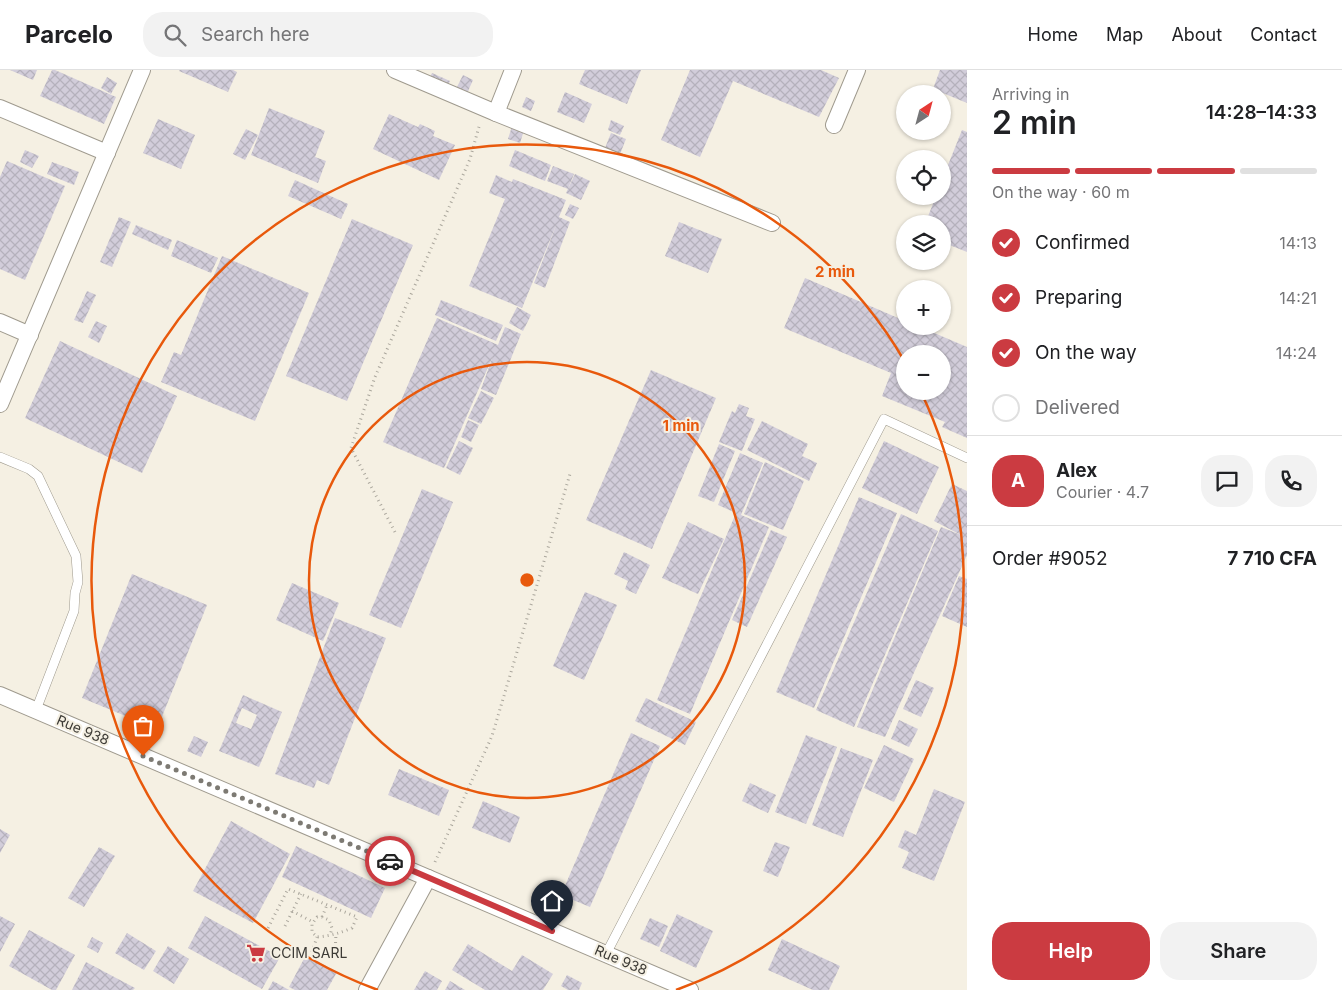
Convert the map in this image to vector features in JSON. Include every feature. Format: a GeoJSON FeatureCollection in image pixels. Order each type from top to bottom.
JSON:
{"type":"FeatureCollection","features":[{"type":"Feature","properties":{"kind":"street"},"geometry":{"type":"LineString","coordinates":[[0,404],[142,70]]}},
{"type":"Feature","properties":{"kind":"street"},"geometry":{"type":"LineString","coordinates":[[395,70],[772,223]]}},
{"type":"Feature","properties":{"kind":"street"},"geometry":{"type":"LineString","coordinates":[[490,110],[513,70]]}},
{"type":"Feature","properties":{"kind":"street"},"geometry":{"type":"LineString","coordinates":[[834,125],[857,70]]}},
{"type":"Feature","properties":{"kind":"street"},"geometry":{"type":"LineString","coordinates":[[0,108],[107,153]]}},
{"type":"Feature","properties":{"kind":"street"},"geometry":{"type":"LineString","coordinates":[[0,322],[30,335]]}},
{"type":"Feature","properties":{"kind":"street","name":"Rue 938"},"geometry":{"type":"LineString","coordinates":[[0,695],[690,990]]}},
{"type":"Feature","properties":{"kind":"street"},"geometry":{"type":"LineString","coordinates":[[367,990],[428,878]]}},
{"type":"Feature","properties":{"kind":"lane"},"geometry":{"type":"LineString","coordinates":[[606,954],[884,420],[967,458]]}},
{"type":"Feature","properties":{"kind":"lane"},"geometry":{"type":"LineString","coordinates":[[0,457],[29,469],[38,476],[76,556],[78,582],[74,611],[36,710]]}},
{"type":"Feature","properties":{"kind":"path"},"geometry":{"type":"LineString","coordinates":[[395,532],[351,448],[375,377],[490,110]]}},
{"type":"Feature","properties":{"kind":"path"},"geometry":{"type":"LineString","coordinates":[[428,878],[492,736],[570,474]]}},
{"type":"Feature","properties":{"kind":"path"},"geometry":{"type":"LineString","coordinates":[[268,928],[288,889],[356,917],[352,928],[330,936],[316,937]]}},
{"type":"Feature","properties":{"kind":"path"},"geometry":{"type":"LineString","coordinates":[[285,926],[301,894]]}},
{"type":"Feature","properties":{"kind":"path"},"geometry":{"type":"LineString","coordinates":[[322,917],[326,905]]}},
{"type":"Feature","properties":{"kind":"path"},"geometry":{"type":"LineString","coordinates":[[292,911],[314,922]]}},
{"type":"Feature","properties":{"kind":"path"},"geometry":{"type":"LineString","coordinates":[[316,937],[312,932],[312,924],[317,918],[322,917],[329,920],[332,928],[330,936]]}},
{"type":"Feature","properties":{"kind":"path"},"geometry":{"type":"LineString","coordinates":[[335,953],[336,934]]}},
{"type":"Feature","properties":{"kind":"path"},"geometry":{"type":"LineString","coordinates":[[312,952],[316,937]]}},
{"type":"Feature","properties":{"kind":"building"},"geometry":{"type":"Polygon","coordinates":[[[10,70],[37,70],[33,80],[10,70]]]}},
{"type":"Feature","properties":{"kind":"building"},"geometry":{"type":"Polygon","coordinates":[[[52,70],[116,97],[104,124],[40,96],[52,70]]]}},
{"type":"Feature","properties":{"kind":"building"},"geometry":{"type":"Polygon","coordinates":[[[180,70],[233,70],[237,72],[228,92],[180,70]]]}},
{"type":"Feature","properties":{"kind":"building"},"geometry":{"type":"Polygon","coordinates":[[[585,70],[641,70],[627,104],[579,84],[585,70]]]}},
{"type":"Feature","properties":{"kind":"building"},"geometry":{"type":"Polygon","coordinates":[[[690,70],[821,70],[839,78],[819,117],[733,81],[700,157],[661,140],[690,70]]]}},
{"type":"Feature","properties":{"kind":"building"},"geometry":{"type":"Polygon","coordinates":[[[940,70],[967,70],[967,103],[951,96],[951,85],[934,85],[940,70]]]}},
{"type":"Feature","properties":{"kind":"building"},"geometry":{"type":"Polygon","coordinates":[[[432,73],[450,81],[445,91],[427,83],[432,73]]]}},
{"type":"Feature","properties":{"kind":"building"},"geometry":{"type":"Polygon","coordinates":[[[463,75],[473,80],[465,98],[454,93],[463,75]]]}},
{"type":"Feature","properties":{"kind":"building"},"geometry":{"type":"Polygon","coordinates":[[[107,77],[117,83],[111,94],[101,88],[107,77]]]}},
{"type":"Feature","properties":{"kind":"building"},"geometry":{"type":"Polygon","coordinates":[[[565,92],[592,104],[584,123],[557,112],[565,92]]]}},
{"type":"Feature","properties":{"kind":"building"},"geometry":{"type":"Polygon","coordinates":[[[526,97],[535,101],[531,111],[522,107],[526,97]]]}},
{"type":"Feature","properties":{"kind":"building"},"geometry":{"type":"Polygon","coordinates":[[[269,108],[325,131],[315,157],[326,161],[318,183],[251,155],[269,108]]]}},
{"type":"Feature","properties":{"kind":"building"},"geometry":{"type":"Polygon","coordinates":[[[389,114],[418,127],[420,124],[435,131],[433,136],[455,145],[439,180],[373,149],[389,114]]]}},
{"type":"Feature","properties":{"kind":"building"},"geometry":{"type":"Polygon","coordinates":[[[158,119],[195,135],[181,169],[143,153],[158,119]]]}},
{"type":"Feature","properties":{"kind":"building"},"geometry":{"type":"Polygon","coordinates":[[[514,120],[526,124],[520,143],[508,139],[514,120]]]}},
{"type":"Feature","properties":{"kind":"building"},"geometry":{"type":"Polygon","coordinates":[[[611,120],[624,126],[620,135],[608,130],[611,120]]]}},
{"type":"Feature","properties":{"kind":"building"},"geometry":{"type":"Polygon","coordinates":[[[246,129],[258,135],[245,160],[233,154],[246,129]]]}},
{"type":"Feature","properties":{"kind":"building"},"geometry":{"type":"Polygon","coordinates":[[[962,130],[967,132],[967,252],[951,246],[951,215],[929,215],[932,205],[951,205],[951,158],[962,130]]]}},
{"type":"Feature","properties":{"kind":"building"},"geometry":{"type":"Polygon","coordinates":[[[611,133],[626,139],[620,154],[605,148],[611,133]]]}},
{"type":"Feature","properties":{"kind":"building"},"geometry":{"type":"Polygon","coordinates":[[[25,150],[39,156],[32,168],[20,162],[25,150]]]}},
{"type":"Feature","properties":{"kind":"building"},"geometry":{"type":"Polygon","coordinates":[[[515,150],[551,165],[545,181],[509,166],[515,150]]]}},
{"type":"Feature","properties":{"kind":"building"},"geometry":{"type":"Polygon","coordinates":[[[7,161],[65,186],[25,280],[0,269],[0,177],[7,161]]]}},
{"type":"Feature","properties":{"kind":"building"},"geometry":{"type":"Polygon","coordinates":[[[52,162],[79,172],[74,185],[47,174],[52,162]]]}},
{"type":"Feature","properties":{"kind":"building"},"geometry":{"type":"Polygon","coordinates":[[[553,166],[574,174],[568,189],[547,181],[553,166]]]}},
{"type":"Feature","properties":{"kind":"building"},"geometry":{"type":"Polygon","coordinates":[[[575,174],[590,181],[581,200],[566,193],[575,174]]]}},
{"type":"Feature","properties":{"kind":"building"},"geometry":{"type":"Polygon","coordinates":[[[496,175],[512,182],[513,179],[566,200],[559,217],[570,222],[545,288],[534,283],[557,223],[522,308],[469,286],[505,199],[489,193],[496,175]]]}},
{"type":"Feature","properties":{"kind":"building"},"geometry":{"type":"Polygon","coordinates":[[[295,180],[348,204],[341,219],[288,196],[295,180]]]}},
{"type":"Feature","properties":{"kind":"building"},"geometry":{"type":"Polygon","coordinates":[[[570,204],[579,208],[573,219],[565,215],[570,204]]]}},
{"type":"Feature","properties":{"kind":"building"},"geometry":{"type":"Polygon","coordinates":[[[119,217],[131,222],[112,267],[100,262],[119,217]]]}},
{"type":"Feature","properties":{"kind":"building"},"geometry":{"type":"Polygon","coordinates":[[[352,219],[413,245],[347,401],[286,376],[352,219]]]}},
{"type":"Feature","properties":{"kind":"building"},"geometry":{"type":"Polygon","coordinates":[[[679,222],[722,239],[708,273],[665,256],[679,222]]]}},
{"type":"Feature","properties":{"kind":"building"},"geometry":{"type":"Polygon","coordinates":[[[136,225],[172,240],[168,250],[132,234],[136,225]]]}},
{"type":"Feature","properties":{"kind":"building"},"geometry":{"type":"Polygon","coordinates":[[[177,240],[218,258],[211,273],[171,256],[177,240]]]}},
{"type":"Feature","properties":{"kind":"building"},"geometry":{"type":"Polygon","coordinates":[[[222,256],[309,293],[255,421],[161,382],[174,352],[181,355],[222,256]]]}},
{"type":"Feature","properties":{"kind":"building"},"geometry":{"type":"Polygon","coordinates":[[[805,278],[896,317],[896,335],[939,335],[967,347],[967,438],[942,427],[945,422],[882,396],[891,373],[784,328],[805,278]]]}},
{"type":"Feature","properties":{"kind":"building"},"geometry":{"type":"Polygon","coordinates":[[[87,291],[96,295],[83,323],[74,320],[87,291]]]}},
{"type":"Feature","properties":{"kind":"building"},"geometry":{"type":"Polygon","coordinates":[[[441,300],[503,325],[496,341],[435,315],[441,300]]]}},
{"type":"Feature","properties":{"kind":"building"},"geometry":{"type":"Polygon","coordinates":[[[517,307],[531,315],[523,331],[509,323],[517,307]]]}},
{"type":"Feature","properties":{"kind":"building"},"geometry":{"type":"Polygon","coordinates":[[[437,318],[498,345],[505,327],[521,334],[496,395],[481,389],[493,356],[444,468],[383,442],[437,318]]]}},
{"type":"Feature","properties":{"kind":"building"},"geometry":{"type":"Polygon","coordinates":[[[96,321],[107,326],[99,343],[88,337],[96,321]]]}},
{"type":"Feature","properties":{"kind":"building"},"geometry":{"type":"Polygon","coordinates":[[[60,341],[177,396],[142,473],[25,418],[60,341]]]}},
{"type":"Feature","properties":{"kind":"building"},"geometry":{"type":"Polygon","coordinates":[[[651,370],[716,398],[652,549],[586,520],[651,370]]]}},
{"type":"Feature","properties":{"kind":"building"},"geometry":{"type":"Polygon","coordinates":[[[481,391],[494,398],[481,424],[468,418],[481,391]]]}},
{"type":"Feature","properties":{"kind":"building"},"geometry":{"type":"Polygon","coordinates":[[[739,404],[749,408],[746,416],[755,419],[742,451],[719,442],[732,411],[735,413],[739,404]]]}},
{"type":"Feature","properties":{"kind":"building"},"geometry":{"type":"Polygon","coordinates":[[[468,420],[479,425],[471,442],[461,437],[468,420]]]}},
{"type":"Feature","properties":{"kind":"building"},"geometry":{"type":"Polygon","coordinates":[[[762,421],[808,444],[802,456],[817,463],[809,481],[747,450],[762,421]]]}},
{"type":"Feature","properties":{"kind":"building"},"geometry":{"type":"Polygon","coordinates":[[[459,441],[473,448],[460,475],[446,468],[459,441]]]}},
{"type":"Feature","properties":{"kind":"building"},"geometry":{"type":"Polygon","coordinates":[[[884,441],[939,467],[917,514],[862,488],[884,441]]]}},
{"type":"Feature","properties":{"kind":"building"},"geometry":{"type":"Polygon","coordinates":[[[719,444],[735,451],[714,502],[698,496],[719,444]]]}},
{"type":"Feature","properties":{"kind":"building"},"geometry":{"type":"Polygon","coordinates":[[[740,453],[763,463],[741,515],[769,527],[690,714],[657,700],[736,513],[718,505],[740,453]]]}},
{"type":"Feature","properties":{"kind":"building"},"geometry":{"type":"Polygon","coordinates":[[[765,462],[804,481],[783,530],[744,514],[765,462]]]}},
{"type":"Feature","properties":{"kind":"building"},"geometry":{"type":"Polygon","coordinates":[[[952,484],[967,491],[967,555],[885,737],[857,727],[941,527],[961,535],[934,521],[952,484]]]}},
{"type":"Feature","properties":{"kind":"building"},"geometry":{"type":"Polygon","coordinates":[[[422,489],[453,502],[401,628],[369,615],[422,489]]]}},
{"type":"Feature","properties":{"kind":"building"},"geometry":{"type":"Polygon","coordinates":[[[859,497],[897,513],[814,708],[776,692],[859,497]]]}},
{"type":"Feature","properties":{"kind":"building"},"geometry":{"type":"Polygon","coordinates":[[[901,514],[938,531],[854,727],[816,710],[901,514]]]}},
{"type":"Feature","properties":{"kind":"building"},"geometry":{"type":"Polygon","coordinates":[[[688,522],[724,539],[698,594],[662,578],[688,522]]]}},
{"type":"Feature","properties":{"kind":"building"},"geometry":{"type":"Polygon","coordinates":[[[771,530],[787,537],[747,627],[732,620],[771,530]]]}},
{"type":"Feature","properties":{"kind":"building"},"geometry":{"type":"Polygon","coordinates":[[[624,552],[650,565],[636,594],[625,589],[628,581],[614,574],[624,552]]]}},
{"type":"Feature","properties":{"kind":"building"},"geometry":{"type":"Polygon","coordinates":[[[132,574],[207,605],[157,729],[82,698],[132,574]]]}},
{"type":"Feature","properties":{"kind":"building"},"geometry":{"type":"Polygon","coordinates":[[[959,576],[967,579],[967,627],[942,616],[959,576]]]}},
{"type":"Feature","properties":{"kind":"building"},"geometry":{"type":"Polygon","coordinates":[[[292,583],[339,603],[323,641],[276,620],[292,583]]]}},
{"type":"Feature","properties":{"kind":"building"},"geometry":{"type":"Polygon","coordinates":[[[585,592],[617,605],[584,680],[553,666],[585,592]]]}},
{"type":"Feature","properties":{"kind":"building"},"geometry":{"type":"Polygon","coordinates":[[[335,618],[386,638],[329,785],[317,780],[314,788],[275,774],[335,618]]]}},
{"type":"Feature","properties":{"kind":"building"},"geometry":{"type":"Polygon","coordinates":[[[916,680],[934,688],[921,717],[903,709],[916,680]]]}},
{"type":"Feature","properties":{"kind":"building"},"geometry":{"type":"Polygon","coordinates":[[[243,695],[282,712],[259,767],[219,751],[243,695]],[[242,708],[236,723],[251,729],[257,715],[242,708]]]}},
{"type":"Feature","properties":{"kind":"building"},"geometry":{"type":"Polygon","coordinates":[[[646,698],[696,722],[685,745],[635,721],[646,698]]]}},
{"type":"Feature","properties":{"kind":"building"},"geometry":{"type":"Polygon","coordinates":[[[899,720],[918,729],[909,747],[891,739],[899,720]]]}},
{"type":"Feature","properties":{"kind":"building"},"geometry":{"type":"Polygon","coordinates":[[[631,733],[660,746],[590,907],[561,895],[631,733]]]}},
{"type":"Feature","properties":{"kind":"building"},"geometry":{"type":"Polygon","coordinates":[[[806,735],[837,747],[806,824],[775,812],[806,735]]]}},
{"type":"Feature","properties":{"kind":"building"},"geometry":{"type":"Polygon","coordinates":[[[194,736],[208,742],[201,757],[187,751],[194,736]]]}},
{"type":"Feature","properties":{"kind":"building"},"geometry":{"type":"Polygon","coordinates":[[[884,745],[914,759],[894,802],[864,788],[884,745]]]}},
{"type":"Feature","properties":{"kind":"building"},"geometry":{"type":"Polygon","coordinates":[[[841,748],[873,760],[843,837],[812,825],[841,748]]]}},
{"type":"Feature","properties":{"kind":"building"},"geometry":{"type":"Polygon","coordinates":[[[399,769],[449,790],[439,816],[388,795],[399,769]]]}},
{"type":"Feature","properties":{"kind":"building"},"geometry":{"type":"Polygon","coordinates":[[[750,783],[776,795],[768,813],[742,801],[750,783]]]}},
{"type":"Feature","properties":{"kind":"building"},"geometry":{"type":"Polygon","coordinates":[[[934,789],[965,802],[934,881],[902,868],[909,852],[898,847],[905,830],[916,835],[934,789]]]}},
{"type":"Feature","properties":{"kind":"building"},"geometry":{"type":"Polygon","coordinates":[[[483,801],[520,817],[510,843],[472,828],[483,801]]]}},
{"type":"Feature","properties":{"kind":"building"},"geometry":{"type":"Polygon","coordinates":[[[231,821],[290,854],[253,923],[193,891],[231,821]]]}},
{"type":"Feature","properties":{"kind":"building"},"geometry":{"type":"Polygon","coordinates":[[[0,829],[10,835],[0,853],[0,829]]]}},
{"type":"Feature","properties":{"kind":"building"},"geometry":{"type":"Polygon","coordinates":[[[775,842],[790,847],[778,877],[763,871],[775,842]]]}},
{"type":"Feature","properties":{"kind":"building"},"geometry":{"type":"Polygon","coordinates":[[[296,846],[385,888],[371,918],[282,877],[296,846]]]}},
{"type":"Feature","properties":{"kind":"building"},"geometry":{"type":"Polygon","coordinates":[[[99,847],[115,856],[84,907],[68,898],[99,847]]]}},
{"type":"Feature","properties":{"kind":"building"},"geometry":{"type":"Polygon","coordinates":[[[677,914],[713,931],[696,968],[660,951],[677,914]]]}},
{"type":"Feature","properties":{"kind":"building"},"geometry":{"type":"Polygon","coordinates":[[[0,916],[15,924],[0,952],[0,916]]]}},
{"type":"Feature","properties":{"kind":"building"},"geometry":{"type":"Polygon","coordinates":[[[205,916],[280,957],[262,989],[188,948],[205,916]]]}},
{"type":"Feature","properties":{"kind":"building"},"geometry":{"type":"Polygon","coordinates":[[[650,918],[668,926],[659,947],[640,939],[650,918]]]}},
{"type":"Feature","properties":{"kind":"building"},"geometry":{"type":"Polygon","coordinates":[[[29,930],[75,955],[56,990],[52,990],[9,966],[29,930]]]}},
{"type":"Feature","properties":{"kind":"building"},"geometry":{"type":"Polygon","coordinates":[[[127,933],[156,951],[144,970],[115,953],[127,933]]]}},
{"type":"Feature","properties":{"kind":"building"},"geometry":{"type":"Polygon","coordinates":[[[92,937],[103,943],[98,953],[87,947],[92,937]]]}},
{"type":"Feature","properties":{"kind":"building"},"geometry":{"type":"Polygon","coordinates":[[[782,939],[840,966],[829,990],[813,990],[768,970],[782,939]]]}},
{"type":"Feature","properties":{"kind":"building"},"geometry":{"type":"Polygon","coordinates":[[[468,944],[512,971],[522,955],[553,974],[543,990],[485,990],[452,970],[468,944]]]}},
{"type":"Feature","properties":{"kind":"building"},"geometry":{"type":"Polygon","coordinates":[[[168,946],[189,959],[174,984],[153,971],[168,946]]]}},
{"type":"Feature","properties":{"kind":"building"},"geometry":{"type":"Polygon","coordinates":[[[306,955],[337,972],[327,990],[295,990],[289,987],[306,955]]]}},
{"type":"Feature","properties":{"kind":"building"},"geometry":{"type":"Polygon","coordinates":[[[86,962],[135,988],[133,990],[72,990],[86,962]]]}},
{"type":"Feature","properties":{"kind":"building"},"geometry":{"type":"Polygon","coordinates":[[[425,971],[442,981],[437,990],[414,990],[425,971]]]}},
{"type":"Feature","properties":{"kind":"building"},"geometry":{"type":"Polygon","coordinates":[[[567,975],[582,983],[579,990],[568,990],[561,986],[567,975]]]}},
{"type":"Feature","properties":{"kind":"building"},"geometry":{"type":"Polygon","coordinates":[[[273,981],[289,990],[268,990],[273,981]]]}},
{"type":"Feature","properties":{"kind":"building"},"geometry":{"type":"Polygon","coordinates":[[[450,981],[465,990],[445,990],[450,981]]]}},
{"type":"Feature","properties":{"kind":"way so far"},"geometry":{"type":"LineString","coordinates":[[143,756],[390,861]]}},
{"type":"Feature","properties":{"kind":"place","name":"CCIM SARL"},"geometry":{"type":"Point","coordinates":[256,953]}},
{"type":"Feature","properties":{"kind":"route"},"geometry":{"type":"LineString","coordinates":[[390,861],[552,931]]}}]}
